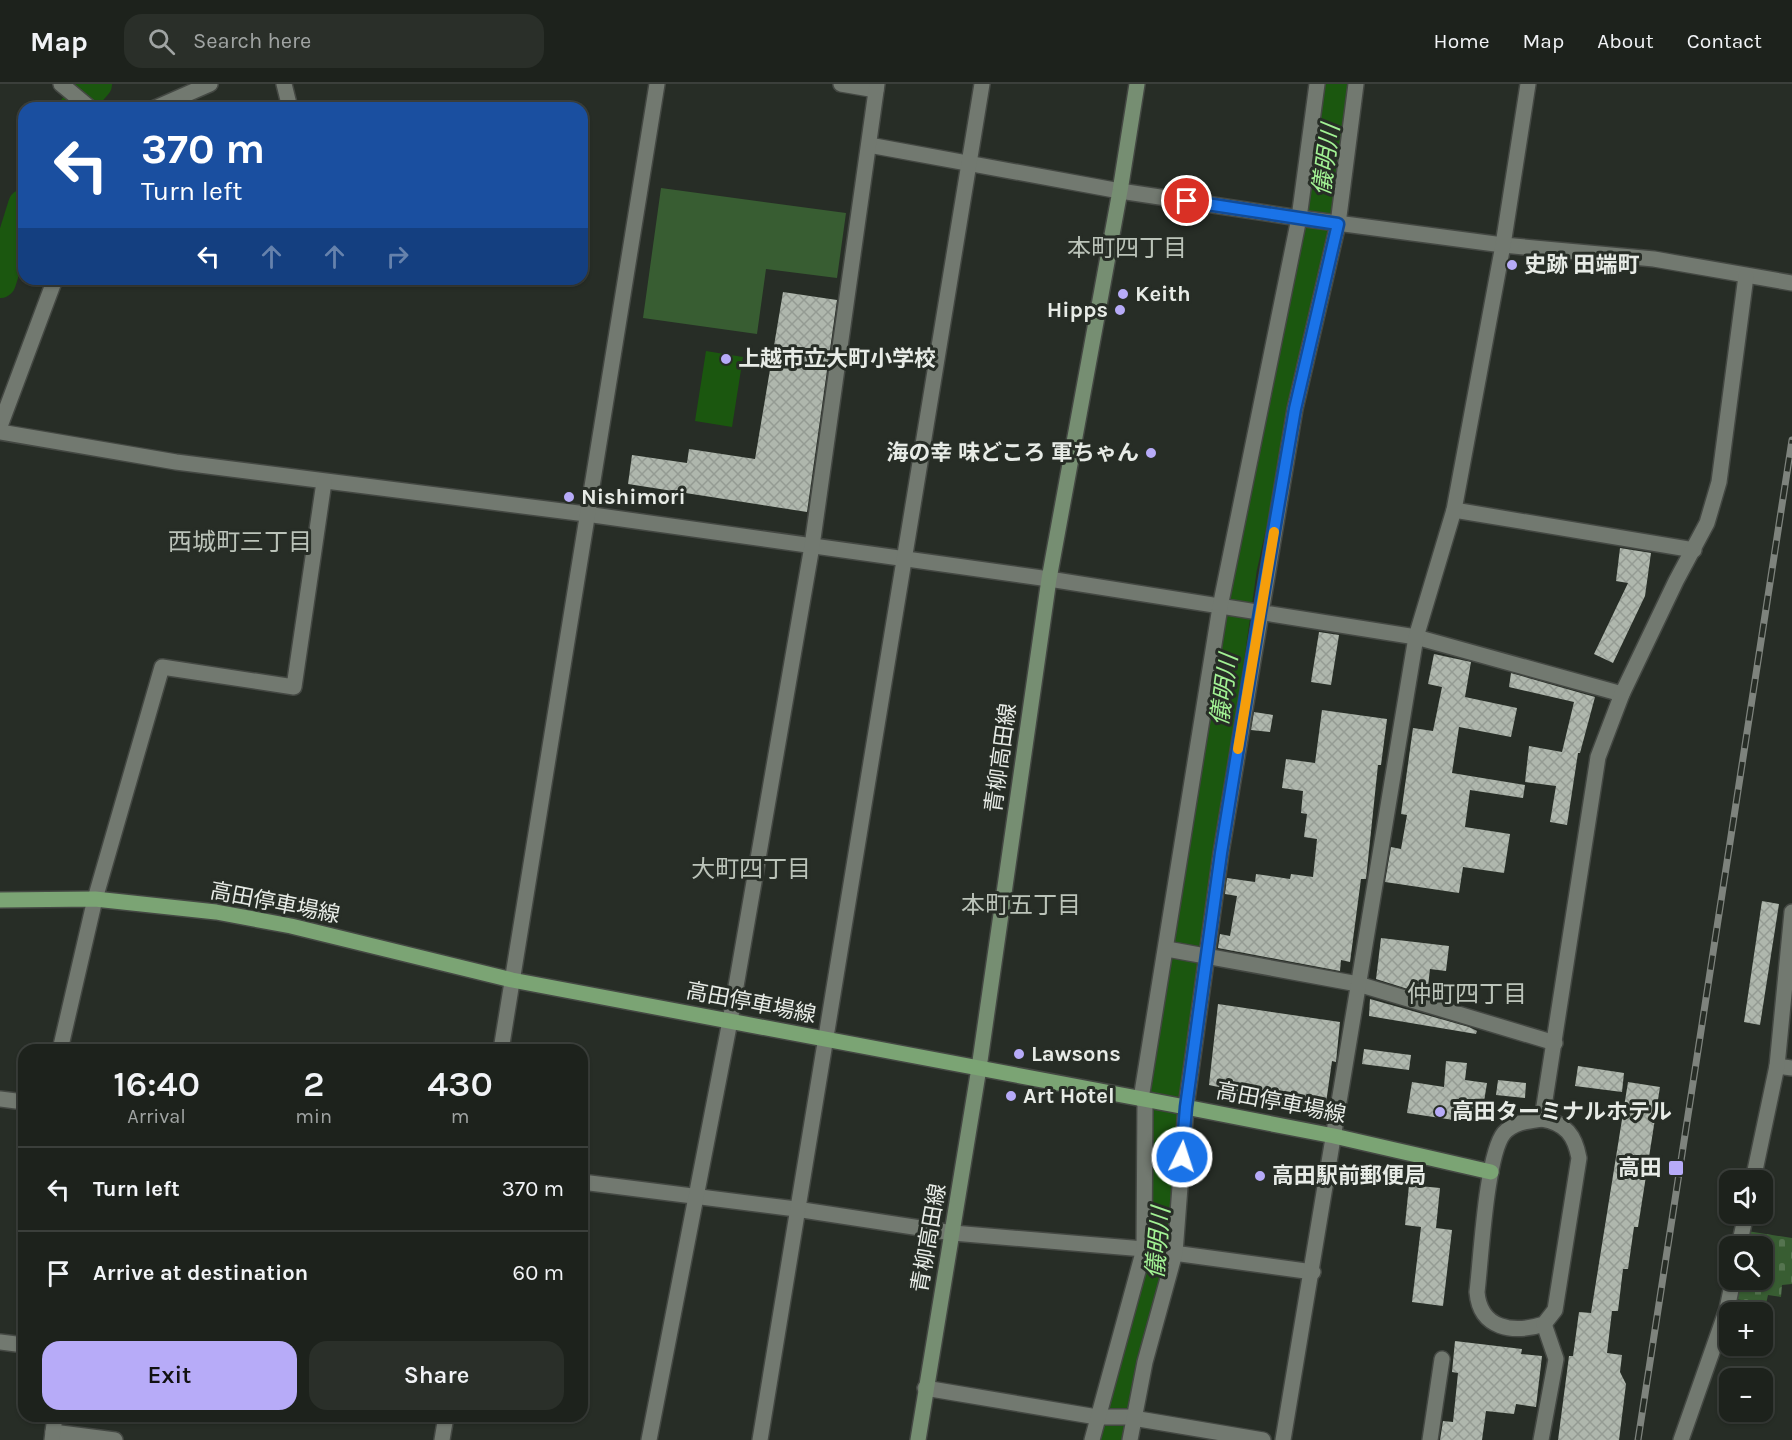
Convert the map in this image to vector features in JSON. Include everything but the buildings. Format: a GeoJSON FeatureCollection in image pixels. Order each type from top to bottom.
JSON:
{"type":"FeatureCollection","features":[{"type":"Feature","properties":{"kind":"main road","name":"青柳高田線"},"geometry":{"type":"LineString","coordinates":[[918,1440],[979,1068],[1049,579],[1120,191],[1137,84]]}},
{"type":"Feature","properties":{"kind":"main road","name":"高田停車場線"},"geometry":{"type":"LineString","coordinates":[[0,900],[95,899],[216,912],[291,926],[512,980],[1334,1136],[1491,1172]]}},
{"type":"Feature","properties":{"kind":"street"},"geometry":{"type":"LineString","coordinates":[[61,84],[83,102]]}},
{"type":"Feature","properties":{"kind":"street"},"geometry":{"type":"LineString","coordinates":[[169,102],[210,84]]}},
{"type":"Feature","properties":{"kind":"street"},"geometry":{"type":"LineString","coordinates":[[284,84],[288,102]]}},
{"type":"Feature","properties":{"kind":"street"},"geometry":{"type":"LineString","coordinates":[[502,1044],[657,84]]}},
{"type":"Feature","properties":{"kind":"street"},"geometry":{"type":"LineString","coordinates":[[649,1440],[730,1021],[813,546],[876,87],[841,84]]}},
{"type":"Feature","properties":{"kind":"street"},"geometry":{"type":"LineString","coordinates":[[760,1440],[982,84]]}},
{"type":"Feature","properties":{"kind":"street"},"geometry":{"type":"LineString","coordinates":[[1092,1440],[1096,1417],[1144,1249],[1146,1100],[1171,950],[1220,607],[1299,218],[1317,84]]}},
{"type":"Feature","properties":{"kind":"street"},"geometry":{"type":"LineString","coordinates":[[1130,1440],[1130,1418],[1175,1253],[1180,1106],[1221,853],[1255,612],[1334,223],[1356,84]]}},
{"type":"Feature","properties":{"kind":"street"},"geometry":{"type":"LineString","coordinates":[[1283,1440],[1313,1272],[1416,637],[1454,510],[1503,245],[1528,84]]}},
{"type":"Feature","properties":{"kind":"street"},"geometry":{"type":"LineString","coordinates":[[868,146],[971,162],[1120,191],[1299,218],[1503,245],[1654,260],[1792,283]]}},
{"type":"Feature","properties":{"kind":"street"},"geometry":{"type":"LineString","coordinates":[[1542,1119],[1598,757],[1622,694],[1707,523],[1719,482],[1746,276]]}},
{"type":"Feature","properties":{"kind":"street"},"geometry":{"type":"LineString","coordinates":[[0,426],[53,285]]}},
{"type":"Feature","properties":{"kind":"street"},"geometry":{"type":"LineString","coordinates":[[0,432],[176,462],[586,514],[1049,579],[1416,637],[1622,694]]}},
{"type":"Feature","properties":{"kind":"street"},"geometry":{"type":"LineString","coordinates":[[61,1044],[95,899],[162,667],[294,687],[324,482]]}},
{"type":"Feature","properties":{"kind":"street"},"geometry":{"type":"LineString","coordinates":[[1454,510],[1694,550]]}},
{"type":"Feature","properties":{"kind":"street"},"geometry":{"type":"LineString","coordinates":[[1756,1170],[1784,1067],[1792,912]]}},
{"type":"Feature","properties":{"kind":"street"},"geometry":{"type":"LineString","coordinates":[[1171,950],[1358,984],[1555,1043]]}},
{"type":"Feature","properties":{"kind":"street"},"geometry":{"type":"LineString","coordinates":[[0,1099],[18,1101]]}},
{"type":"Feature","properties":{"kind":"street"},"geometry":{"type":"LineString","coordinates":[[1542,1119],[1554,1121],[1568,1130],[1576,1141],[1579,1158],[1555,1310],[1544,1324],[1519,1328],[1492,1323],[1484,1317],[1478,1306],[1477,1292],[1491,1172],[1504,1134],[1521,1122],[1542,1119]]}},
{"type":"Feature","properties":{"kind":"street"},"geometry":{"type":"LineString","coordinates":[[588,1183],[796,1209],[953,1233],[1144,1249],[1313,1272]]}},
{"type":"Feature","properties":{"kind":"street"},"geometry":{"type":"LineString","coordinates":[[1682,1440],[1727,1309],[1731,1290]]}},
{"type":"Feature","properties":{"kind":"street"},"geometry":{"type":"LineString","coordinates":[[1541,1440],[1556,1359],[1544,1324]]}},
{"type":"Feature","properties":{"kind":"street"},"geometry":{"type":"LineString","coordinates":[[0,1342],[18,1344]]}},
{"type":"Feature","properties":{"kind":"street"},"geometry":{"type":"LineString","coordinates":[[1430,1440],[1442,1359]]}},
{"type":"Feature","properties":{"kind":"street"},"geometry":{"type":"LineString","coordinates":[[925,1388],[1096,1417],[1130,1418],[1263,1440]]}},
{"type":"Feature","properties":{"kind":"street"},"geometry":{"type":"LineString","coordinates":[[442,1440],[445,1422]]}},
{"type":"Feature","properties":{"kind":"street"},"geometry":{"type":"LineString","coordinates":[[52,1436],[115,1440]]}},
{"type":"Feature","properties":{"kind":"green space"},"geometry":{"type":"Polygon","coordinates":[[[661,188],[846,213],[837,278],[766,269],[757,334],[643,318],[661,188]]]}},
{"type":"Feature","properties":{"kind":"green space"},"geometry":{"type":"Polygon","coordinates":[[[1747,1231],[1792,1238],[1792,1284],[1782,1285],[1781,1297],[1768,1295],[1766,1302],[1735,1299],[1736,1290],[1773,1290],[1773,1236],[1746,1236],[1747,1231]]]}},
{"type":"Feature","properties":{"kind":"shaded area"},"geometry":{"type":"Polygon","coordinates":[[[706,351],[743,357],[732,427],[695,421],[706,351]]]}},
{"type":"Feature","properties":{"kind":"waterway"},"geometry":{"type":"LineString","coordinates":[[80,102],[96,84]]}},
{"type":"Feature","properties":{"kind":"waterway","name":"儀明川"},"geometry":{"type":"LineString","coordinates":[[1111,1440],[1160,1269],[1164,1114],[1241,568],[1316,229],[1336,84]]}},
{"type":"Feature","properties":{"kind":"waterway"},"geometry":{"type":"LineString","coordinates":[[0,282],[18,224]]}},
{"type":"Feature","properties":{"kind":"railway"},"geometry":{"type":"LineString","coordinates":[[1638,1440],[1792,440]]}},
{"type":"Feature","properties":{"kind":"slow traffic"},"geometry":{"type":"LineString","coordinates":[[1238,749],[1274,532]]}},
{"type":"Feature","properties":{"kind":"place","name":"史跡 田端町"},"geometry":{"type":"Point","coordinates":[1512,265]}},
{"type":"Feature","properties":{"kind":"place","name":"Keith"},"geometry":{"type":"Point","coordinates":[1123,294]}},
{"type":"Feature","properties":{"kind":"place","name":"Hipps"},"geometry":{"type":"Point","coordinates":[1120,310]}},
{"type":"Feature","properties":{"kind":"place","name":"上越市立大町小学校"},"geometry":{"type":"Point","coordinates":[726,359]}},
{"type":"Feature","properties":{"kind":"place","name":"海の幸 味どころ 軍ちゃん"},"geometry":{"type":"Point","coordinates":[1151,453]}},
{"type":"Feature","properties":{"kind":"place","name":"Nishimori"},"geometry":{"type":"Point","coordinates":[569,497]}},
{"type":"Feature","properties":{"kind":"place","name":"Lawsons"},"geometry":{"type":"Point","coordinates":[1019,1054]}},
{"type":"Feature","properties":{"kind":"place","name":"Art Hotel"},"geometry":{"type":"Point","coordinates":[1011,1096]}},
{"type":"Feature","properties":{"kind":"place","name":"高田ターミナルホテル"},"geometry":{"type":"Point","coordinates":[1440,1112]}},
{"type":"Feature","properties":{"kind":"place","name":"高田"},"geometry":{"type":"Point","coordinates":[1676,1168]}},
{"type":"Feature","properties":{"kind":"place","name":"高田駅前郵便局"},"geometry":{"type":"Point","coordinates":[1260,1176]}},
{"type":"Feature","properties":{"kind":"district","name":"本町四丁目"},"geometry":{"type":"Point","coordinates":[1127,248]}},
{"type":"Feature","properties":{"kind":"district","name":"西城町三丁目"},"geometry":{"type":"Point","coordinates":[240,542]}},
{"type":"Feature","properties":{"kind":"district","name":"大町四丁目"},"geometry":{"type":"Point","coordinates":[751,869]}},
{"type":"Feature","properties":{"kind":"district","name":"本町五丁目"},"geometry":{"type":"Point","coordinates":[1021,905]}},
{"type":"Feature","properties":{"kind":"district","name":"仲町四丁目"},"geometry":{"type":"Point","coordinates":[1467,994]}},
{"type":"Feature","properties":{"kind":"route"},"geometry":{"type":"LineString","coordinates":[[1182,1157],[1186,1107],[1221,853],[1260,612],[1295,409],[1338,224],[1187,201]]}}]}
